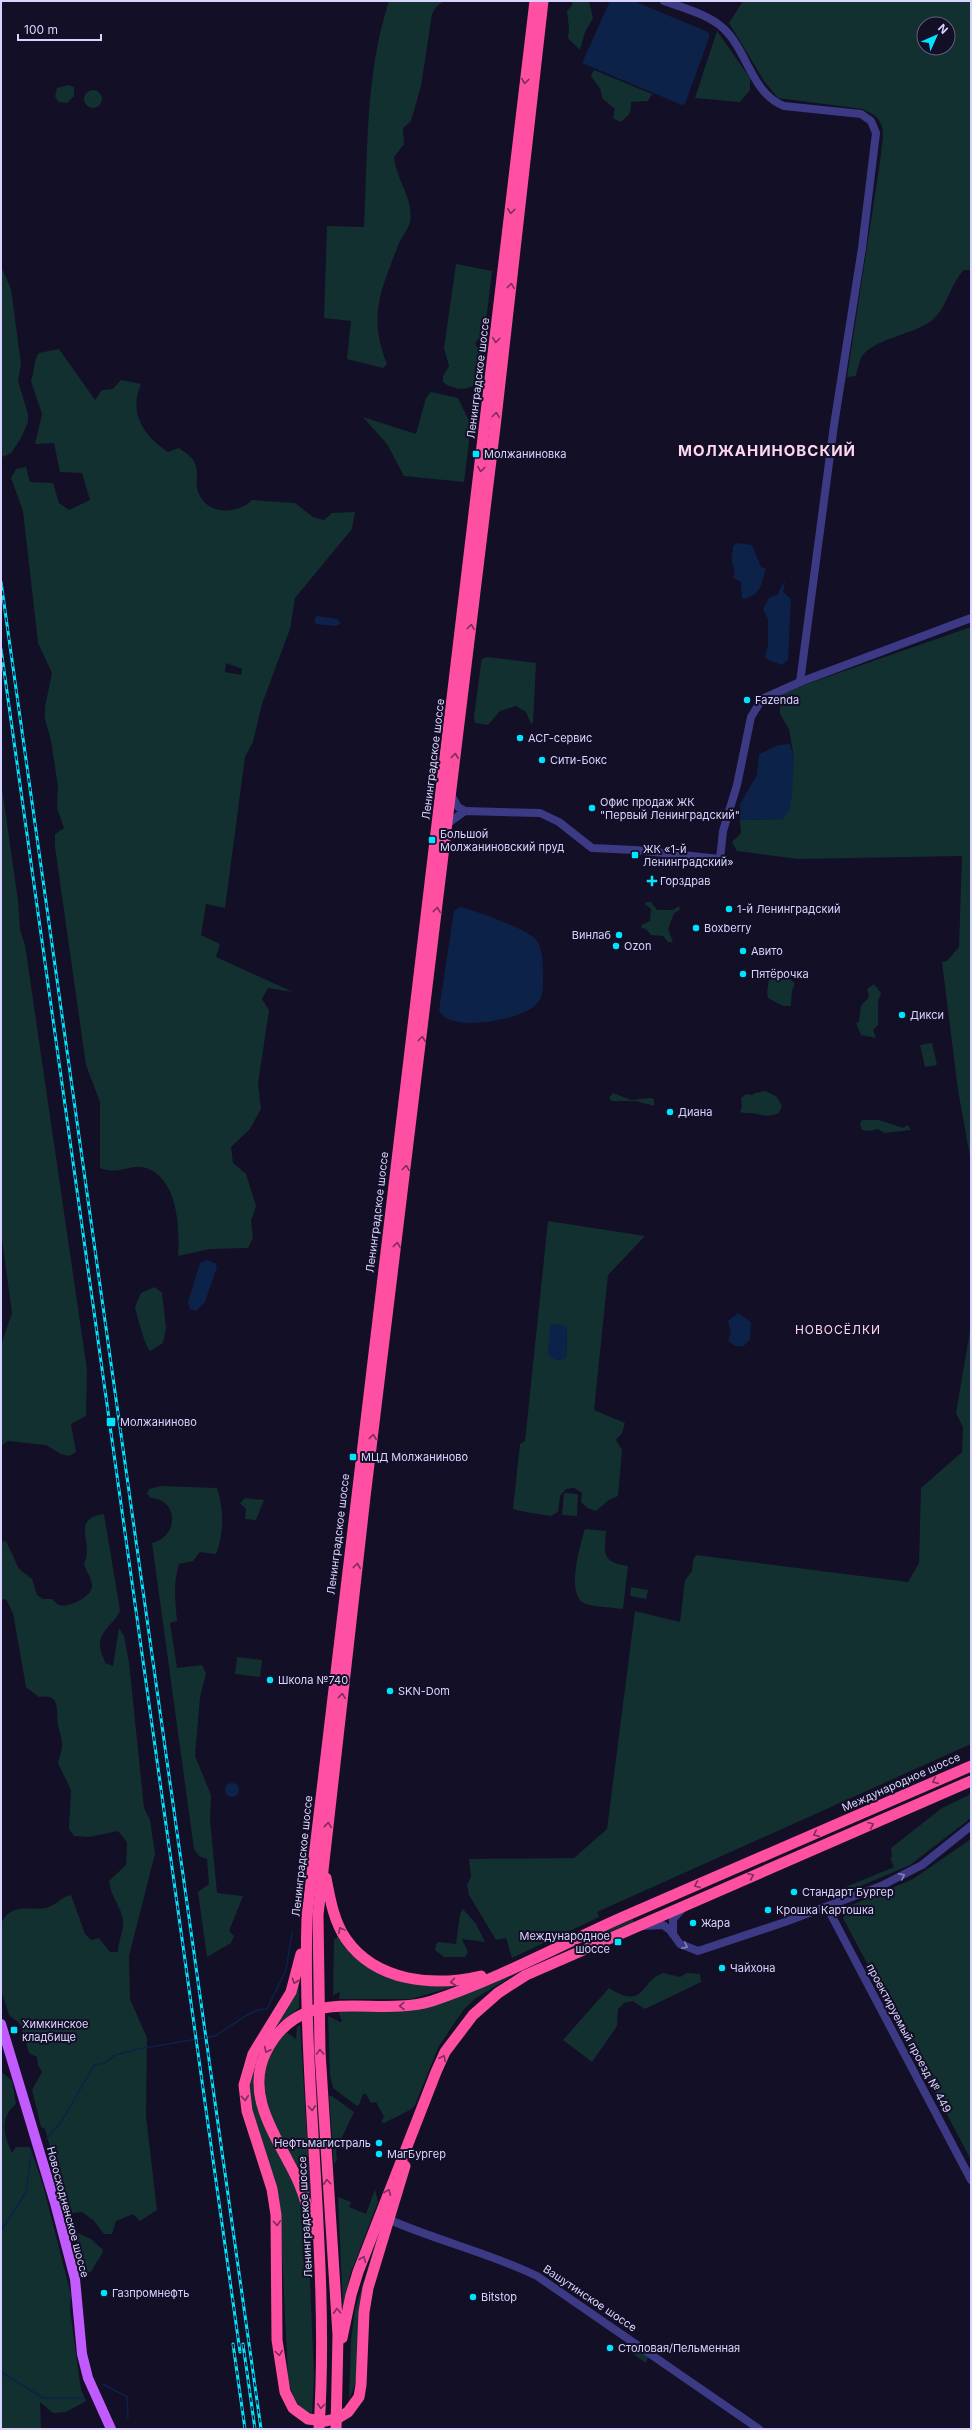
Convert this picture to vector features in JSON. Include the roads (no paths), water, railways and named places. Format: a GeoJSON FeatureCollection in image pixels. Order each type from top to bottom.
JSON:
{"type":"FeatureCollection","features":[{"type":"Feature","properties":{"kind":"highway","name":"Ленинградское шоссе"},"geometry":{"type":"LineString","coordinates":[[319,2429],[322,2382],[320,2296],[321,2272],[308,2048],[307,1916],[535,1]]}},
{"type":"Feature","properties":{"kind":"highway","name":"Ленинградское шоссе"},"geometry":{"type":"LineString","coordinates":[[336,2429],[338,2364],[320,2052],[318,1916],[364,1505],[451,795],[543,1]]}},
{"type":"Feature","properties":{"kind":"highway","name":"Международное шоссе"},"geometry":{"type":"LineString","coordinates":[[320,2296],[310,2215],[300,2184],[266,2118],[260,2096],[261,2069],[264,2055],[278,2033],[292,2021],[313,2010],[331,2006],[412,2006],[465,1989],[622,1917],[971,1766]]}},
{"type":"Feature","properties":{"kind":"highway"},"geometry":{"type":"LineString","coordinates":[[338,2364],[351,2295],[358,2272],[427,2094],[445,2052],[457,2034],[473,2015],[498,1993],[526,1974],[971,1781]]}},
{"type":"Feature","properties":{"kind":"highway"},"geometry":{"type":"LineString","coordinates":[[324,1864],[329,1894],[339,1926],[355,1950],[379,1967],[412,1980],[444,1983],[464,1980],[518,1966]]}},
{"type":"Feature","properties":{"kind":"highway"},"geometry":{"type":"LineString","coordinates":[[307,1916],[298,1972],[291,1992],[252,2054],[244,2085],[247,2111],[272,2189],[276,2215],[277,2340],[285,2392],[293,2408],[308,2419],[326,2421],[338,2418],[348,2412],[359,2397],[361,2385],[364,2312],[368,2288],[390,2220],[427,2094]]}},
{"type":"Feature","properties":{"kind":"main road","name":"Новосходненское шоссе"},"geometry":{"type":"LineString","coordinates":[[1,2024],[56,2202],[75,2279],[81,2342],[88,2378],[111,2429]]}},
{"type":"Feature","properties":{"kind":"street"},"geometry":{"type":"LineString","coordinates":[[664,1],[709,18],[724,28],[762,89],[773,102],[784,106],[861,114],[871,121],[876,133],[862,248],[834,425],[800,682]]}},
{"type":"Feature","properties":{"kind":"street"},"geometry":{"type":"LineString","coordinates":[[451,795],[458,807],[465,811],[540,813],[558,822],[592,848],[636,850],[720,859],[723,831],[737,786],[754,710],[762,699],[800,682],[971,618]]}},
{"type":"Feature","properties":{"kind":"street"},"geometry":{"type":"LineString","coordinates":[[447,824],[465,811]]}},
{"type":"Feature","properties":{"kind":"street"},"geometry":{"type":"LineString","coordinates":[[636,1926],[663,1925],[680,1944],[698,1951],[827,1907],[881,1886],[922,1865],[971,1826]]}},
{"type":"Feature","properties":{"kind":"street"},"geometry":{"type":"LineString","coordinates":[[674,1937],[673,1919],[689,1903]]}},
{"type":"Feature","properties":{"kind":"street","name":"проектируемый проезд № 449"},"geometry":{"type":"LineString","coordinates":[[827,1907],[971,2180]]}},
{"type":"Feature","properties":{"kind":"street","name":"Вашутинское шоссе"},"geometry":{"type":"LineString","coordinates":[[390,2220],[430,2237],[515,2265],[538,2276],[759,2429]]}},
{"type":"Feature","properties":{"kind":"water"},"geometry":{"type":"Polygon","coordinates":[[[610,1],[634,1],[708,32],[710,35],[685,104],[682,105],[582,63],[610,1]]]}},
{"type":"Feature","properties":{"kind":"water"},"geometry":{"type":"Polygon","coordinates":[[[737,543],[752,545],[761,567],[766,569],[758,591],[751,597],[745,599],[742,598],[741,582],[733,578],[735,571],[732,561],[733,546],[737,543]]]}},
{"type":"Feature","properties":{"kind":"water"},"geometry":{"type":"Polygon","coordinates":[[[784,582],[783,592],[791,599],[788,660],[782,665],[768,660],[765,656],[768,646],[768,620],[763,609],[769,598],[777,595],[784,582]]]}},
{"type":"Feature","properties":{"kind":"water"},"geometry":{"type":"Polygon","coordinates":[[[317,616],[337,619],[341,623],[336,626],[316,624],[314,620],[317,616]]]}},
{"type":"Feature","properties":{"kind":"water"},"geometry":{"type":"Polygon","coordinates":[[[790,744],[794,758],[790,809],[783,819],[740,820],[740,804],[757,775],[759,754],[779,745],[790,744]]]}},
{"type":"Feature","properties":{"kind":"water"},"geometry":{"type":"Polygon","coordinates":[[[460,907],[489,916],[513,926],[524,931],[537,941],[543,968],[542,995],[539,1002],[528,1011],[501,1020],[469,1023],[455,1021],[445,1017],[439,1010],[454,911],[460,907]]]}},
{"type":"Feature","properties":{"kind":"water"},"geometry":{"type":"Polygon","coordinates":[[[206,1260],[215,1263],[217,1267],[205,1302],[196,1311],[190,1309],[188,1302],[200,1263],[206,1260]]]}},
{"type":"Feature","properties":{"kind":"water"},"geometry":{"type":"Polygon","coordinates":[[[738,1313],[751,1322],[750,1339],[744,1346],[735,1346],[728,1341],[731,1333],[728,1321],[738,1313]]]}},
{"type":"Feature","properties":{"kind":"water"},"geometry":{"type":"Polygon","coordinates":[[[553,1323],[565,1327],[567,1330],[566,1358],[561,1360],[554,1359],[548,1354],[550,1326],[553,1323]]]}},
{"type":"Feature","properties":{"kind":"water"},"geometry":{"type":"Polygon","coordinates":[[[229,1783],[235,1783],[239,1787],[239,1793],[235,1797],[229,1797],[225,1793],[225,1787],[229,1783]]]}},
{"type":"Feature","properties":{"kind":"waterway"},"geometry":{"type":"LineString","coordinates":[[46,2139],[62,2121],[94,2065],[105,2063],[115,2055],[138,2049],[215,2036],[247,2015],[258,2010],[267,2009],[286,1970],[292,1933]]}},
{"type":"Feature","properties":{"kind":"waterway"},"geometry":{"type":"LineString","coordinates":[[1,2231],[26,2192],[31,2154]]}},
{"type":"Feature","properties":{"kind":"waterway"},"geometry":{"type":"LineString","coordinates":[[1,2372],[43,2398],[83,2398]]}},
{"type":"Feature","properties":{"kind":"waterway"},"geometry":{"type":"LineString","coordinates":[[103,2384],[127,2397],[128,2418]]}},
{"type":"Feature","properties":{"kind":"railway"},"geometry":{"type":"LineString","coordinates":[[1,582],[261,2429]]}},
{"type":"Feature","properties":{"kind":"railway"},"geometry":{"type":"LineString","coordinates":[[1,649],[240,2352]]}},
{"type":"Feature","properties":{"kind":"railway"},"geometry":{"type":"LineString","coordinates":[[233,2344],[245,2429]]}},
{"type":"Feature","properties":{"kind":"railway"},"geometry":{"type":"LineString","coordinates":[[243,2344],[255,2429]]}},
{"type":"Feature","properties":{"kind":"place","name":"Молжаниновка"},"geometry":{"type":"Point","coordinates":[476,454]}},
{"type":"Feature","properties":{"kind":"place","name":"Fazenda"},"geometry":{"type":"Point","coordinates":[747,700]}},
{"type":"Feature","properties":{"kind":"place","name":"АСГ-сервис"},"geometry":{"type":"Point","coordinates":[520,738]}},
{"type":"Feature","properties":{"kind":"place","name":"Сити-Бокс"},"geometry":{"type":"Point","coordinates":[542,760]}},
{"type":"Feature","properties":{"kind":"place","name":"Офис продаж ЖК \"Первый Ленинградский\""},"geometry":{"type":"Point","coordinates":[592,808]}},
{"type":"Feature","properties":{"kind":"place","name":"Большой Молжаниновский пруд"},"geometry":{"type":"Point","coordinates":[432,840]}},
{"type":"Feature","properties":{"kind":"place","name":"ЖК «1-й Ленинградский»"},"geometry":{"type":"Point","coordinates":[635,855]}},
{"type":"Feature","properties":{"kind":"place","name":"Горздрав"},"geometry":{"type":"Point","coordinates":[652,881]}},
{"type":"Feature","properties":{"kind":"place","name":"1-й Ленинградский"},"geometry":{"type":"Point","coordinates":[729,909]}},
{"type":"Feature","properties":{"kind":"place","name":"Boxberry"},"geometry":{"type":"Point","coordinates":[696,928]}},
{"type":"Feature","properties":{"kind":"place","name":"Винлаб"},"geometry":{"type":"Point","coordinates":[619,935]}},
{"type":"Feature","properties":{"kind":"place","name":"Ozon"},"geometry":{"type":"Point","coordinates":[616,946]}},
{"type":"Feature","properties":{"kind":"place","name":"Авито"},"geometry":{"type":"Point","coordinates":[743,951]}},
{"type":"Feature","properties":{"kind":"place","name":"Пятёрочка"},"geometry":{"type":"Point","coordinates":[743,974]}},
{"type":"Feature","properties":{"kind":"place","name":"Дикси"},"geometry":{"type":"Point","coordinates":[902,1015]}},
{"type":"Feature","properties":{"kind":"place","name":"Диана"},"geometry":{"type":"Point","coordinates":[670,1112]}},
{"type":"Feature","properties":{"kind":"place","name":"Молжаниново"},"geometry":{"type":"Point","coordinates":[111,1422]}},
{"type":"Feature","properties":{"kind":"place","name":"МЦД Молжаниново"},"geometry":{"type":"Point","coordinates":[353,1457]}},
{"type":"Feature","properties":{"kind":"place","name":"Школа №740"},"geometry":{"type":"Point","coordinates":[270,1680]}},
{"type":"Feature","properties":{"kind":"place","name":"SKN-Dom"},"geometry":{"type":"Point","coordinates":[390,1691]}},
{"type":"Feature","properties":{"kind":"place","name":"Стандарт Бургер"},"geometry":{"type":"Point","coordinates":[794,1892]}},
{"type":"Feature","properties":{"kind":"place","name":"Крошка Картошка"},"geometry":{"type":"Point","coordinates":[768,1910]}},
{"type":"Feature","properties":{"kind":"place","name":"Жара"},"geometry":{"type":"Point","coordinates":[693,1923]}},
{"type":"Feature","properties":{"kind":"place","name":"Международное шоссе"},"geometry":{"type":"Point","coordinates":[618,1942]}},
{"type":"Feature","properties":{"kind":"place","name":"Чайхона"},"geometry":{"type":"Point","coordinates":[722,1968]}},
{"type":"Feature","properties":{"kind":"place","name":"Химкинское кладбище"},"geometry":{"type":"Point","coordinates":[14,2030]}},
{"type":"Feature","properties":{"kind":"place","name":"Нефтьмагистраль"},"geometry":{"type":"Point","coordinates":[379,2143]}},
{"type":"Feature","properties":{"kind":"place","name":"МагБургер"},"geometry":{"type":"Point","coordinates":[379,2154]}},
{"type":"Feature","properties":{"kind":"place","name":"Газпромнефть"},"geometry":{"type":"Point","coordinates":[104,2293]}},
{"type":"Feature","properties":{"kind":"place","name":"Bitstop"},"geometry":{"type":"Point","coordinates":[473,2297]}},
{"type":"Feature","properties":{"kind":"place","name":"Столовая/Пельменная"},"geometry":{"type":"Point","coordinates":[610,2348]}},
{"type":"Feature","properties":{"kind":"district","name":"МОЛЖАНИНОВСКИЙ"},"geometry":{"type":"Point","coordinates":[767,451]}},
{"type":"Feature","properties":{"kind":"district","name":"НОВОСЁЛКИ"},"geometry":{"type":"Point","coordinates":[838,1330]}}]}
